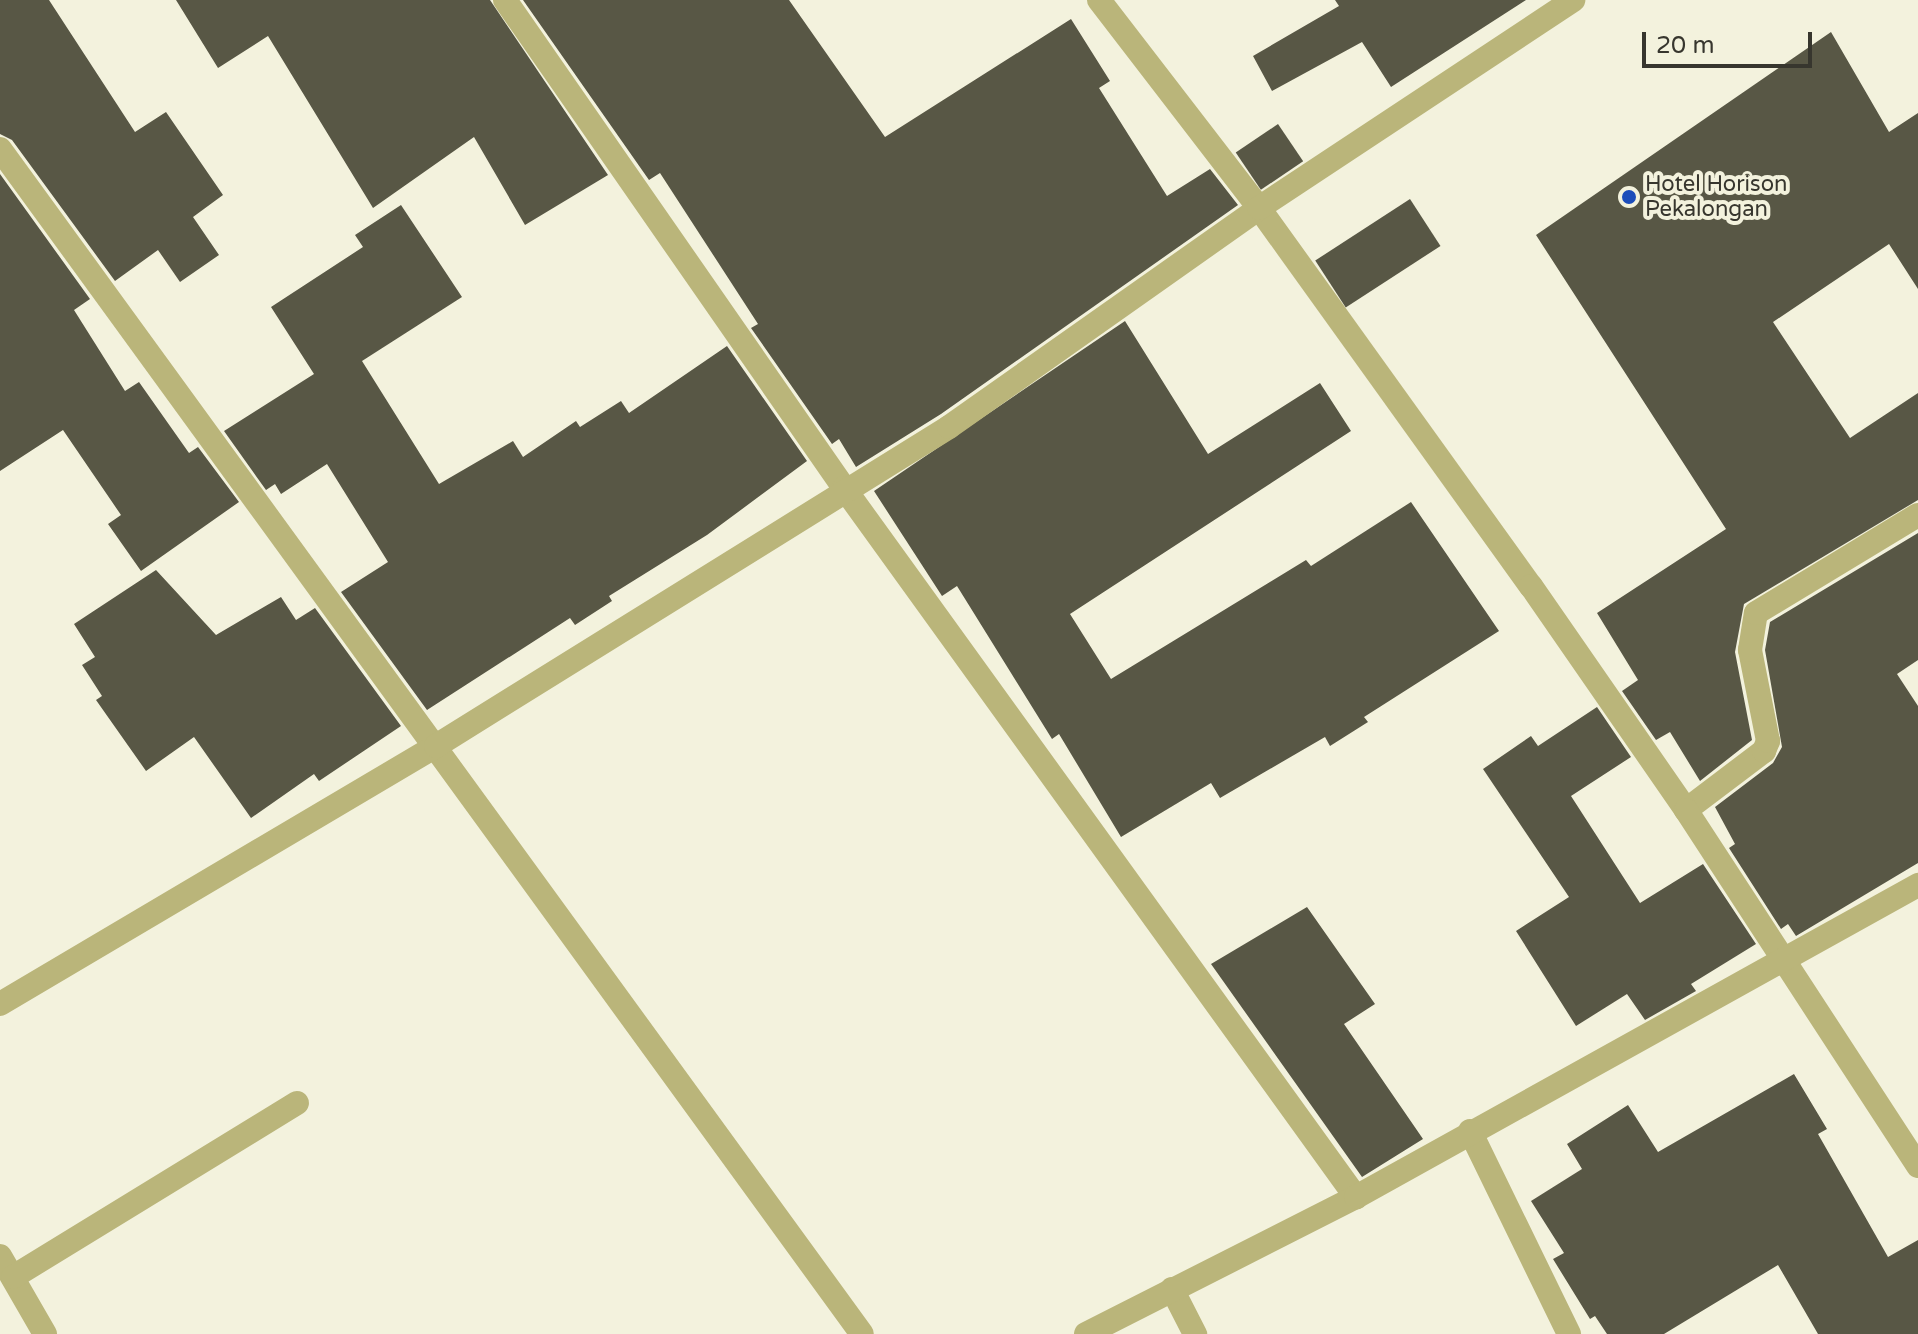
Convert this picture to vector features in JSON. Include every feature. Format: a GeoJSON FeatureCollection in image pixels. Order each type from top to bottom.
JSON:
{"type":"FeatureCollection","features":[{"type":"Feature","properties":{"kind":"street"},"geometry":{"type":"LineString","coordinates":[[505,0],[844,488],[1356,1197]]}},
{"type":"Feature","properties":{"kind":"street"},"geometry":{"type":"LineString","coordinates":[[1099,0],[1259,208],[1686,810],[1918,1166]]}},
{"type":"Feature","properties":{"kind":"street"},"geometry":{"type":"LineString","coordinates":[[0,1004],[436,746],[844,488],[949,427],[1259,208],[1573,0]]}},
{"type":"Feature","properties":{"kind":"street"},"geometry":{"type":"LineString","coordinates":[[0,149],[862,1334]]}},
{"type":"Feature","properties":{"kind":"street"},"geometry":{"type":"LineString","coordinates":[[1686,810],[1764,751],[1768,741],[1750,650],[1756,613],[1918,515]]}},
{"type":"Feature","properties":{"kind":"street"},"geometry":{"type":"LineString","coordinates":[[1086,1334],[1356,1197],[1918,885]]}},
{"type":"Feature","properties":{"kind":"street"},"geometry":{"type":"LineString","coordinates":[[13,1277],[297,1103]]}},
{"type":"Feature","properties":{"kind":"street"},"geometry":{"type":"LineString","coordinates":[[1470,1131],[1569,1334]]}},
{"type":"Feature","properties":{"kind":"street"},"geometry":{"type":"LineString","coordinates":[[0,1256],[45,1334]]}},
{"type":"Feature","properties":{"kind":"street"},"geometry":{"type":"LineString","coordinates":[[1172,1289],[1195,1334]]}},
{"type":"Feature","properties":{"kind":"building"},"geometry":{"type":"Polygon","coordinates":[[[0,0],[49,0],[135,132],[166,112],[223,195],[193,217],[219,255],[180,282],[158,250],[115,281],[12,140],[0,134],[0,0]]]}},
{"type":"Feature","properties":{"kind":"building"},"geometry":{"type":"Polygon","coordinates":[[[176,0],[490,0],[608,175],[525,225],[474,137],[373,208],[268,36],[218,68],[176,0]]]}},
{"type":"Feature","properties":{"kind":"building"},"geometry":{"type":"Polygon","coordinates":[[[523,0],[789,0],[885,137],[1071,19],[1110,81],[1099,88],[1167,196],[1210,169],[1238,205],[941,414],[856,467],[839,439],[832,444],[751,328],[758,324],[660,173],[649,180],[523,0]]]}},
{"type":"Feature","properties":{"kind":"building"},"geometry":{"type":"Polygon","coordinates":[[[1335,0],[1526,0],[1391,87],[1362,42],[1272,91],[1253,56],[1339,6],[1335,0]]]}},
{"type":"Feature","properties":{"kind":"building"},"geometry":{"type":"Polygon","coordinates":[[[1831,32],[1889,132],[1918,113],[1918,289],[1889,244],[1773,322],[1850,438],[1918,393],[1918,500],[1744,604],[1735,652],[1752,740],[1700,781],[1670,732],[1656,740],[1622,691],[1638,680],[1597,613],[1726,529],[1536,235],[1831,32]]]}},
{"type":"Feature","properties":{"kind":"building"},"geometry":{"type":"Polygon","coordinates":[[[1278,124],[1303,161],[1261,190],[1236,153],[1278,124]]]}},
{"type":"Feature","properties":{"kind":"building"},"geometry":{"type":"Polygon","coordinates":[[[0,174],[90,299],[74,310],[125,391],[139,382],[189,453],[198,447],[239,502],[141,571],[108,524],[121,515],[63,430],[0,471],[0,174]]]}},
{"type":"Feature","properties":{"kind":"building"},"geometry":{"type":"Polygon","coordinates":[[[1410,199],[1440,246],[1346,308],[1315,261],[1410,199]]]}},
{"type":"Feature","properties":{"kind":"building"},"geometry":{"type":"Polygon","coordinates":[[[401,205],[462,297],[362,361],[439,484],[513,441],[523,457],[576,421],[580,427],[621,401],[629,413],[727,346],[807,461],[707,535],[609,596],[612,601],[575,625],[570,618],[427,710],[341,592],[388,562],[327,464],[281,494],[275,484],[266,490],[224,431],[314,374],[271,307],[363,247],[355,235],[401,205]]]}},
{"type":"Feature","properties":{"kind":"building"},"geometry":{"type":"Polygon","coordinates":[[[1125,321],[1208,454],[1320,383],[1351,431],[1070,614],[1111,679],[1306,560],[1311,566],[1411,502],[1499,631],[1364,717],[1368,722],[1330,746],[1325,737],[1220,798],[1211,783],[1121,837],[1059,734],[1052,739],[957,586],[942,596],[874,491],[1125,321]]]}},
{"type":"Feature","properties":{"kind":"building"},"geometry":{"type":"Polygon","coordinates":[[[1918,533],[1918,660],[1897,674],[1918,706],[1918,863],[1796,936],[1788,924],[1781,929],[1729,848],[1735,844],[1715,807],[1773,763],[1782,747],[1765,650],[1770,622],[1918,533]]]}},
{"type":"Feature","properties":{"kind":"building"},"geometry":{"type":"Polygon","coordinates":[[[156,570],[216,635],[281,597],[296,620],[315,608],[401,726],[319,781],[314,774],[251,818],[194,737],[146,771],[96,700],[102,696],[82,665],[95,657],[74,624],[156,570]]]}},
{"type":"Feature","properties":{"kind":"building"},"geometry":{"type":"Polygon","coordinates":[[[1597,707],[1631,757],[1571,796],[1640,903],[1703,864],[1756,944],[1691,984],[1696,991],[1645,1020],[1627,994],[1576,1026],[1516,931],[1569,897],[1483,769],[1531,736],[1538,746],[1597,707]]]}},
{"type":"Feature","properties":{"kind":"building"},"geometry":{"type":"Polygon","coordinates":[[[1307,907],[1375,1004],[1344,1024],[1423,1139],[1362,1177],[1211,964],[1307,907]]]}},
{"type":"Feature","properties":{"kind":"building"},"geometry":{"type":"Polygon","coordinates":[[[1794,1074],[1827,1129],[1818,1134],[1888,1257],[1918,1240],[1918,1334],[1818,1334],[1778,1265],[1664,1334],[1607,1334],[1595,1316],[1590,1319],[1553,1259],[1564,1253],[1531,1201],[1582,1169],[1567,1144],[1628,1105],[1658,1152],[1794,1074]]]}},
{"type":"Feature","properties":{"kind":"place","name":"Hotel Horison Pekalongan"},"geometry":{"type":"Point","coordinates":[1629,197]}}]}
